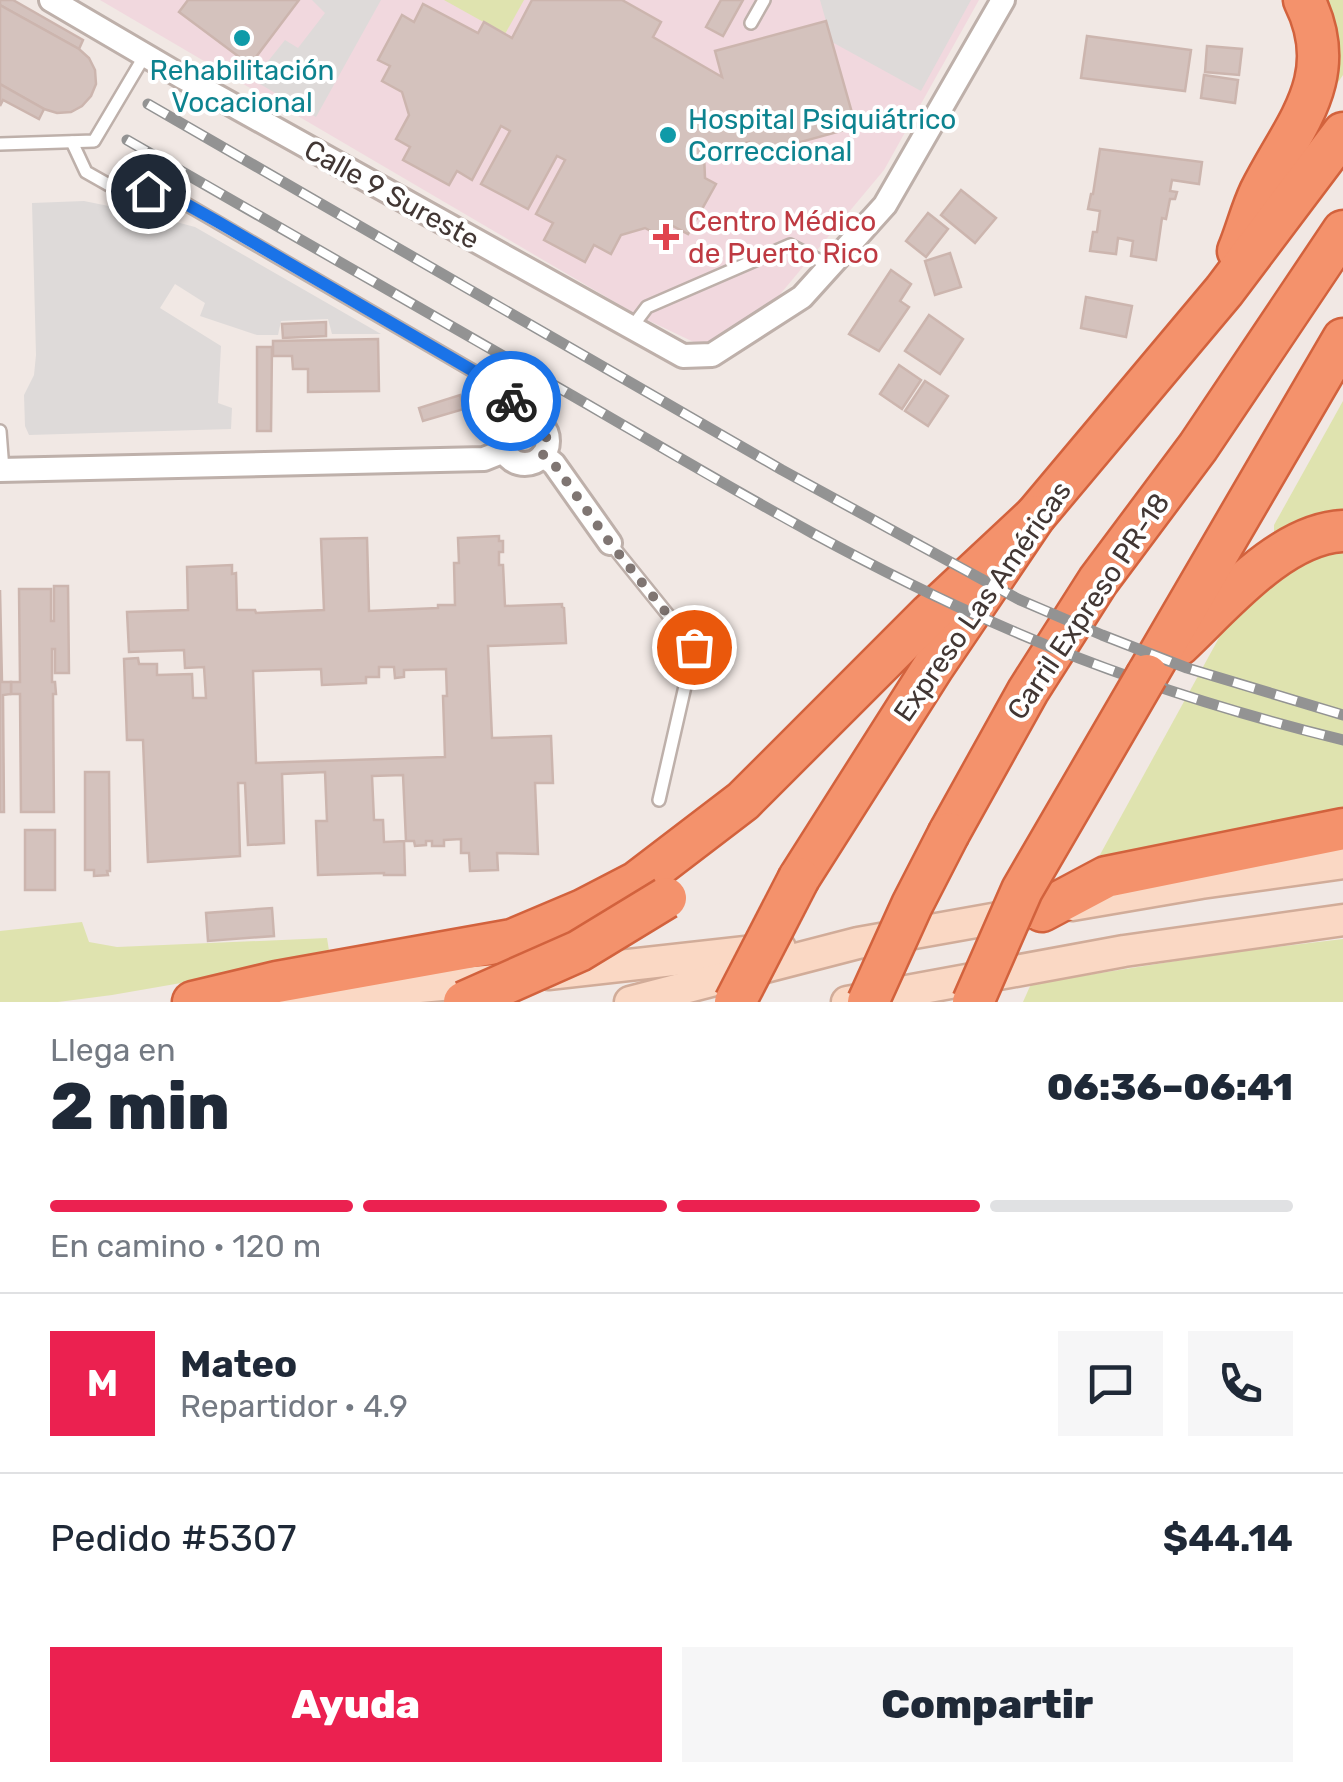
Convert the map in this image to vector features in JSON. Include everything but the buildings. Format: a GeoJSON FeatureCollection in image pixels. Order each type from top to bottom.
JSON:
{"type":"FeatureCollection","features":[{"type":"Feature","properties":{"kind":"highway"},"geometry":{"type":"LineString","coordinates":[[1224,291],[1260,194],[1318,95],[1324,50],[1316,20],[1304,0]]}},
{"type":"Feature","properties":{"kind":"highway","name":"Expreso Las Américas"},"geometry":{"type":"LineString","coordinates":[[734,1002],[800,878],[932,667],[1035,516],[1224,291],[1343,133]]}},
{"type":"Feature","properties":{"kind":"highway","name":"Carril Expreso PR-18"},"geometry":{"type":"LineString","coordinates":[[868,1002],[948,833],[1028,691],[1088,597],[1198,446],[1343,231]]}},
{"type":"Feature","properties":{"kind":"highway"},"geometry":{"type":"LineString","coordinates":[[965,991],[1343,340]]}},
{"type":"Feature","properties":{"kind":"highway"},"geometry":{"type":"LineString","coordinates":[[192,1002],[277,982],[512,940],[624,889],[672,858],[743,800],[1035,516]]}},
{"type":"Feature","properties":{"kind":"highway"},"geometry":{"type":"LineString","coordinates":[[1147,674],[1278,554],[1306,539],[1343,531]]}},
{"type":"Feature","properties":{"kind":"highway"},"geometry":{"type":"LineString","coordinates":[[464,1002],[579,951],[666,898],[784,789],[930,614]]}},
{"type":"Feature","properties":{"kind":"highway"},"geometry":{"type":"LineString","coordinates":[[1042,911],[1106,876],[1343,829]]}},
{"type":"Feature","properties":{"kind":"main road"},"geometry":{"type":"LineString","coordinates":[[630,1002],[858,943],[1138,892],[1343,862]]}},
{"type":"Feature","properties":{"kind":"main road"},"geometry":{"type":"LineString","coordinates":[[905,1002],[1124,951],[1343,920]]}},
{"type":"Feature","properties":{"kind":"main road"},"geometry":{"type":"LineString","coordinates":[[251,1002],[450,985],[746,950],[858,943]]}},
{"type":"Feature","properties":{"kind":"main road"},"geometry":{"type":"LineString","coordinates":[[847,1002],[965,991]]}},
{"type":"Feature","properties":{"kind":"street","name":"Calle 9 Sureste"},"geometry":{"type":"LineString","coordinates":[[50,0],[683,356],[712,355],[802,297],[830,266]]}},
{"type":"Feature","properties":{"kind":"street"},"geometry":{"type":"LineString","coordinates":[[830,266],[885,205],[1003,0]]}},
{"type":"Feature","properties":{"kind":"street"},"geometry":{"type":"LineString","coordinates":[[522,419],[536,422],[547,436],[543,455],[531,464],[513,461],[504,450],[505,430],[522,419]]}},
{"type":"Feature","properties":{"kind":"street"},"geometry":{"type":"LineString","coordinates":[[1,470],[484,459],[504,450]]}},
{"type":"Feature","properties":{"kind":"street"},"geometry":{"type":"LineString","coordinates":[[543,455],[554,464],[610,543]]}},
{"type":"Feature","properties":{"kind":"lane"},"geometry":{"type":"LineString","coordinates":[[751,23],[764,0]]}},
{"type":"Feature","properties":{"kind":"lane"},"geometry":{"type":"LineString","coordinates":[[0,144],[94,141],[145,55]]}},
{"type":"Feature","properties":{"kind":"lane"},"geometry":{"type":"LineString","coordinates":[[72,142],[86,172],[109,185],[148,191],[186,204],[499,386],[522,419]]}},
{"type":"Feature","properties":{"kind":"lane"},"geometry":{"type":"LineString","coordinates":[[632,327],[647,307],[790,245],[830,266]]}},
{"type":"Feature","properties":{"kind":"lane"},"geometry":{"type":"LineString","coordinates":[[0,431],[1,470]]}},
{"type":"Feature","properties":{"kind":"lane"},"geometry":{"type":"LineString","coordinates":[[610,543],[694,647],[659,800]]}},
{"type":"Feature","properties":{"kind":"shaded area","name":"Centro Médico de Puerto Rico"},"geometry":{"type":"Polygon","coordinates":[[[100,0],[979,0],[884,170],[772,304],[704,347],[637,315],[100,0]]]}},
{"type":"Feature","properties":{"kind":"shaded area"},"geometry":{"type":"Polygon","coordinates":[[[312,0],[381,0],[316,117],[253,80],[285,40],[298,48],[325,13],[312,0]]]}},
{"type":"Feature","properties":{"kind":"shaded area"},"geometry":{"type":"Polygon","coordinates":[[[820,0],[971,0],[921,91],[832,42],[820,0]]]}},
{"type":"Feature","properties":{"kind":"shaded area"},"geometry":{"type":"Polygon","coordinates":[[[84,201],[195,227],[381,334],[332,334],[328,319],[281,321],[278,335],[257,335],[200,316],[205,303],[175,284],[160,308],[221,346],[218,403],[232,408],[231,429],[29,435],[24,395],[34,375],[36,355],[32,203],[84,201]]]}},
{"type":"Feature","properties":{"kind":"green space"},"geometry":{"type":"Polygon","coordinates":[[[444,0],[524,0],[505,34],[444,0]]]}},
{"type":"Feature","properties":{"kind":"green space"},"geometry":{"type":"Polygon","coordinates":[[[1323,0],[1343,0],[1343,75],[1332,91],[1323,0]]]}},
{"type":"Feature","properties":{"kind":"green space"},"geometry":{"type":"Polygon","coordinates":[[[1343,401],[1343,517],[1281,536],[1274,533],[1274,525],[1343,401]]]}},
{"type":"Feature","properties":{"kind":"green space"},"geometry":{"type":"Polygon","coordinates":[[[1343,547],[1343,821],[1096,862],[1226,625],[1276,566],[1343,547]]]}},
{"type":"Feature","properties":{"kind":"green space"},"geometry":{"type":"Polygon","coordinates":[[[82,922],[89,942],[117,947],[327,938],[330,957],[112,995],[58,1002],[0,1002],[0,931],[82,922]]]}},
{"type":"Feature","properties":{"kind":"green space"},"geometry":{"type":"Polygon","coordinates":[[[1343,939],[1343,1002],[1023,1002],[1031,984],[1343,939]]]}},
{"type":"Feature","properties":{"kind":"railway"},"geometry":{"type":"LineString","coordinates":[[148,104],[782,470],[1018,599],[1187,668],[1343,715]]}},
{"type":"Feature","properties":{"kind":"railway"},"geometry":{"type":"LineString","coordinates":[[127,140],[730,487],[890,574],[1041,643],[1126,675],[1255,717],[1343,740]]}},
{"type":"Feature","properties":{"kind":"way so far"},"geometry":{"type":"LineString","coordinates":[[511,401],[522,419],[543,428],[547,445],[543,455],[554,464],[610,543],[694,647]]}},
{"type":"Feature","properties":{"kind":"place","name":"Rehabilitación Vocacional"},"geometry":{"type":"Point","coordinates":[242,38]}},
{"type":"Feature","properties":{"kind":"place","name":"Hospital Psiquiátrico Correccional"},"geometry":{"type":"Point","coordinates":[668,135]}},
{"type":"Feature","properties":{"kind":"place","name":"Centro Médico de Puerto Rico"},"geometry":{"type":"Point","coordinates":[666,237]}},
{"type":"Feature","properties":{"kind":"route"},"geometry":{"type":"LineString","coordinates":[[148,191],[186,204],[218,222],[499,386],[511,401]]}}]}
